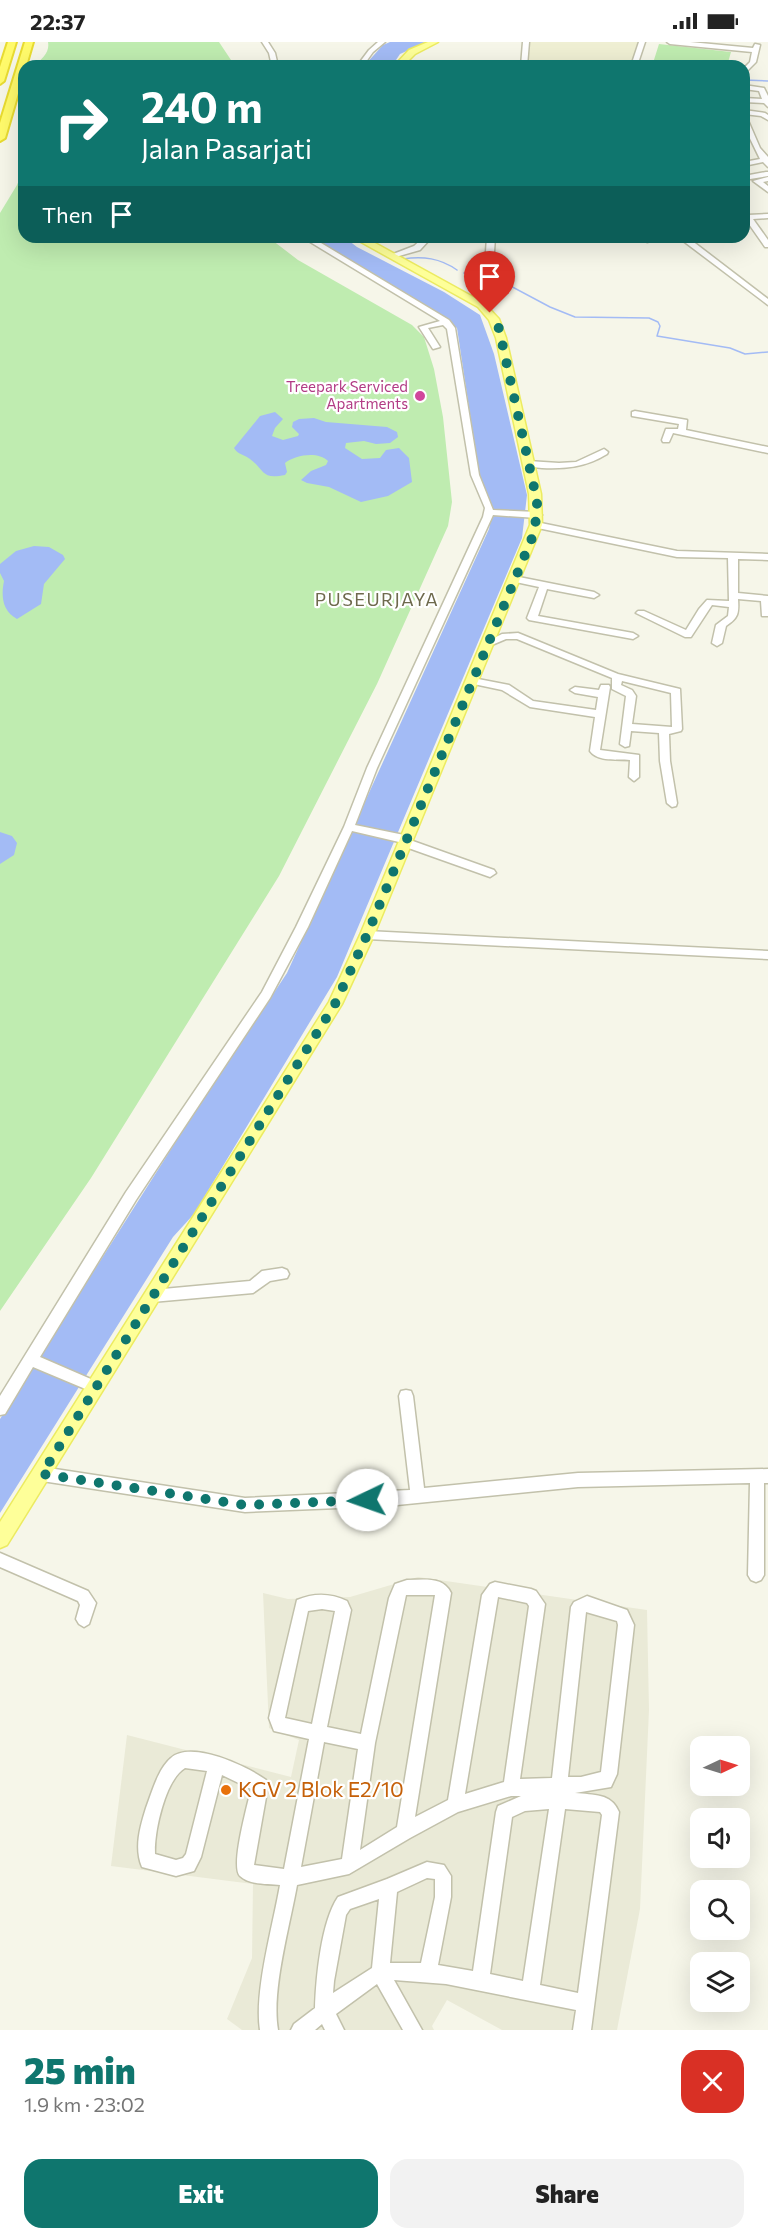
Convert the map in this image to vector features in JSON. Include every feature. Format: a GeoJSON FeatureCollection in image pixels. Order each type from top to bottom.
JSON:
{"type":"FeatureCollection","features":[{"type":"Feature","properties":{"kind":"highway"},"geometry":{"type":"LineString","coordinates":[[0,60],[4,42]]}},
{"type":"Feature","properties":{"kind":"highway"},"geometry":{"type":"LineString","coordinates":[[0,81],[12,42]]}},
{"type":"Feature","properties":{"kind":"highway"},"geometry":{"type":"LineString","coordinates":[[0,115],[22,42]]}},
{"type":"Feature","properties":{"kind":"highway"},"geometry":{"type":"LineString","coordinates":[[24,60],[29,42]]}},
{"type":"Feature","properties":{"kind":"highway"},"geometry":{"type":"LineString","coordinates":[[0,138],[18,78]]}},
{"type":"Feature","properties":{"kind":"main road"},"geometry":{"type":"LineString","coordinates":[[405,60],[412,52],[434,42]]}},
{"type":"Feature","properties":{"kind":"main road"},"geometry":{"type":"LineString","coordinates":[[0,1539],[42,1474],[89,1384],[152,1296],[321,1028],[342,990],[367,935],[402,839],[473,681],[514,579],[534,518],[537,501],[501,338],[494,319],[475,301],[368,243]]}},
{"type":"Feature","properties":{"kind":"street"},"geometry":{"type":"LineString","coordinates":[[265,42],[274,60]]}},
{"type":"Feature","properties":{"kind":"street"},"geometry":{"type":"LineString","coordinates":[[271,42],[279,60]]}},
{"type":"Feature","properties":{"kind":"street"},"geometry":{"type":"LineString","coordinates":[[364,60],[382,42]]}},
{"type":"Feature","properties":{"kind":"street"},"geometry":{"type":"LineString","coordinates":[[524,60],[526,42]]}},
{"type":"Feature","properties":{"kind":"street"},"geometry":{"type":"LineString","coordinates":[[636,60],[642,42]]}},
{"type":"Feature","properties":{"kind":"street"},"geometry":{"type":"LineString","coordinates":[[670,42],[758,47],[750,65]]}},
{"type":"Feature","properties":{"kind":"street"},"geometry":{"type":"LineString","coordinates":[[750,88],[762,89],[767,102],[750,101]]}},
{"type":"Feature","properties":{"kind":"street"},"geometry":{"type":"LineString","coordinates":[[750,113],[763,114],[768,118]]}},
{"type":"Feature","properties":{"kind":"street"},"geometry":{"type":"LineString","coordinates":[[750,130],[766,161],[750,163]]}},
{"type":"Feature","properties":{"kind":"street"},"geometry":{"type":"LineString","coordinates":[[750,177],[768,174]]}},
{"type":"Feature","properties":{"kind":"street"},"geometry":{"type":"LineString","coordinates":[[768,179],[757,181],[768,190]]}},
{"type":"Feature","properties":{"kind":"street"},"geometry":{"type":"LineString","coordinates":[[750,216],[768,216]]}},
{"type":"Feature","properties":{"kind":"street"},"geometry":{"type":"LineString","coordinates":[[750,219],[768,245]]}},
{"type":"Feature","properties":{"kind":"street"},"geometry":{"type":"LineString","coordinates":[[750,229],[756,229]]}},
{"type":"Feature","properties":{"kind":"street"},"geometry":{"type":"LineString","coordinates":[[316,243],[446,322],[454,335],[475,475],[494,512],[534,518],[670,553],[733,557],[768,556]]}},
{"type":"Feature","properties":{"kind":"street"},"geometry":{"type":"LineString","coordinates":[[392,256],[417,248],[422,243]]}},
{"type":"Feature","properties":{"kind":"street"},"geometry":{"type":"LineString","coordinates":[[489,267],[491,243]]}},
{"type":"Feature","properties":{"kind":"street"},"geometry":{"type":"LineString","coordinates":[[690,243],[768,303]]}},
{"type":"Feature","properties":{"kind":"street"},"geometry":{"type":"LineString","coordinates":[[739,279],[754,278]]}},
{"type":"Feature","properties":{"kind":"street"},"geometry":{"type":"LineString","coordinates":[[755,292],[768,291]]}},
{"type":"Feature","properties":{"kind":"street"},"geometry":{"type":"LineString","coordinates":[[436,347],[423,327],[446,322]]}},
{"type":"Feature","properties":{"kind":"street"},"geometry":{"type":"LineString","coordinates":[[636,414],[684,422],[681,432]]}},
{"type":"Feature","properties":{"kind":"street"},"geometry":{"type":"LineString","coordinates":[[666,440],[670,430],[768,450]]}},
{"type":"Feature","properties":{"kind":"street"},"geometry":{"type":"LineString","coordinates":[[528,464],[578,465],[588,463],[604,452]]}},
{"type":"Feature","properties":{"kind":"street"},"geometry":{"type":"LineString","coordinates":[[0,1409],[39,1362],[131,1196],[266,995],[354,828],[372,768],[494,512]]}},
{"type":"Feature","properties":{"kind":"street"},"geometry":{"type":"LineString","coordinates":[[717,643],[721,625],[733,616],[733,557]]}},
{"type":"Feature","properties":{"kind":"street"},"geometry":{"type":"LineString","coordinates":[[514,579],[594,595]]}},
{"type":"Feature","properties":{"kind":"street"},"geometry":{"type":"LineString","coordinates":[[544,585],[532,618],[633,636]]}},
{"type":"Feature","properties":{"kind":"street"},"geometry":{"type":"LineString","coordinates":[[641,614],[688,635],[710,602],[766,598],[763,613]]}},
{"type":"Feature","properties":{"kind":"street"},"geometry":{"type":"LineString","coordinates":[[487,644],[505,636],[518,636],[617,676],[676,691],[677,729],[626,727]]}},
{"type":"Feature","properties":{"kind":"street"},"geometry":{"type":"LineString","coordinates":[[617,676],[616,687],[628,692],[631,696],[625,744]]}},
{"type":"Feature","properties":{"kind":"street"},"geometry":{"type":"LineString","coordinates":[[473,681],[505,687],[530,704],[600,714]]}},
{"type":"Feature","properties":{"kind":"street"},"geometry":{"type":"LineString","coordinates":[[575,690],[604,690],[595,751],[598,754],[635,757],[634,777]]}},
{"type":"Feature","properties":{"kind":"street"},"geometry":{"type":"LineString","coordinates":[[664,730],[665,761],[672,803]]}},
{"type":"Feature","properties":{"kind":"street"},"geometry":{"type":"LineString","coordinates":[[354,828],[402,839],[490,873]]}},
{"type":"Feature","properties":{"kind":"street"},"geometry":{"type":"LineString","coordinates":[[367,935],[768,955]]}},
{"type":"Feature","properties":{"kind":"street"},"geometry":{"type":"LineString","coordinates":[[152,1296],[253,1287],[267,1275],[282,1274]]}},
{"type":"Feature","properties":{"kind":"street"},"geometry":{"type":"LineString","coordinates":[[39,1362],[89,1384]]}},
{"type":"Feature","properties":{"kind":"street"},"geometry":{"type":"LineString","coordinates":[[406,1396],[418,1496]]}},
{"type":"Feature","properties":{"kind":"street"},"geometry":{"type":"LineString","coordinates":[[42,1474],[245,1505],[418,1496],[578,1480],[762,1476],[756,1575]]}},
{"type":"Feature","properties":{"kind":"street"},"geometry":{"type":"LineString","coordinates":[[0,1560],[83,1596],[88,1603],[84,1619]]}},
{"type":"Feature","properties":{"kind":"street"},"geometry":{"type":"LineString","coordinates":[[349,1866],[367,1743],[397,1598],[400,1589],[406,1587],[439,1588],[443,1593],[404,1832]]}},
{"type":"Feature","properties":{"kind":"street"},"geometry":{"type":"LineString","coordinates":[[455,1805],[490,1596],[495,1589],[531,1596],[537,1604],[511,1788]]}},
{"type":"Feature","properties":{"kind":"street"},"geometry":{"type":"LineString","coordinates":[[269,2030],[267,2018],[270,1984],[289,1878],[318,1733],[343,1610],[342,1606],[337,1603],[302,1605],[277,1718],[280,1725],[318,1733],[367,1743]]}},
{"type":"Feature","properties":{"kind":"street"},"geometry":{"type":"LineString","coordinates":[[480,1982],[504,1812],[512,1805],[558,1793],[604,1781],[609,1774],[626,1625],[622,1615],[587,1604],[579,1606],[558,1793],[530,1993]]}},
{"type":"Feature","properties":{"kind":"street"},"geometry":{"type":"LineString","coordinates":[[217,1765],[193,1857],[188,1865],[176,1868],[148,1861],[144,1850],[167,1773],[178,1762],[186,1760],[217,1765],[255,1780],[260,1786],[247,1848],[246,1869],[251,1873],[289,1878],[349,1866],[404,1832],[455,1805],[511,1788],[558,1793],[604,1804],[611,1812],[582,2030]]}},
{"type":"Feature","properties":{"kind":"street"},"geometry":{"type":"LineString","coordinates":[[335,2030],[324,2010],[325,1981],[338,1912],[344,1903],[427,1870],[438,1871],[443,1876],[443,1897],[428,1972]]}},
{"type":"Feature","properties":{"kind":"street"},"geometry":{"type":"LineString","coordinates":[[389,1887],[380,1972],[413,2030]]}},
{"type":"Feature","properties":{"kind":"street"},"geometry":{"type":"LineString","coordinates":[[300,2030],[365,1980],[380,1972],[403,1970],[428,1972],[584,2003]]}},
{"type":"Feature","properties":{"kind":"shaded area"},"geometry":{"type":"Polygon","coordinates":[[[530,42],[639,42],[634,60],[528,60],[530,42]]]}},
{"type":"Feature","properties":{"kind":"shaded area"},"geometry":{"type":"Polygon","coordinates":[[[418,1577],[647,1610],[649,1710],[640,1909],[617,2030],[502,2030],[447,2000],[432,2026],[434,2030],[242,2030],[227,2019],[252,1958],[253,1884],[111,1866],[127,1735],[291,1777],[299,1740],[269,1728],[263,1593],[288,1599],[350,1597],[418,1577]]]}},
{"type":"Feature","properties":{"kind":"green space"},"geometry":{"type":"Polygon","coordinates":[[[48,42],[219,42],[231,60],[41,60],[48,42]]]}},
{"type":"Feature","properties":{"kind":"green space"},"geometry":{"type":"Polygon","coordinates":[[[659,44],[731,52],[729,60],[654,60],[659,44]]]}},
{"type":"Feature","properties":{"kind":"green space"},"geometry":{"type":"Polygon","coordinates":[[[18,183],[18,243],[276,243],[298,260],[412,325],[424,337],[434,369],[443,417],[452,502],[448,526],[377,684],[279,876],[91,1178],[0,1311],[0,213],[18,183]]]}},
{"type":"Feature","properties":{"kind":"water"},"geometry":{"type":"Polygon","coordinates":[[[390,42],[427,42],[400,54],[396,60],[369,60],[383,45],[390,42]]]}},
{"type":"Feature","properties":{"kind":"water"},"geometry":{"type":"Polygon","coordinates":[[[319,243],[352,243],[444,292],[480,315],[494,354],[527,495],[522,538],[337,977],[194,1214],[173,1237],[0,1513],[0,1419],[180,1135],[287,973],[489,529],[493,509],[480,481],[457,328],[319,243]]]}},
{"type":"Feature","properties":{"kind":"water"},"geometry":{"type":"Polygon","coordinates":[[[275,412],[283,419],[275,428],[272,436],[283,440],[298,436],[299,434],[292,427],[293,422],[299,419],[314,418],[326,422],[387,427],[397,432],[398,437],[390,443],[376,444],[364,441],[346,443],[345,448],[362,459],[380,458],[386,450],[399,448],[409,458],[412,482],[388,496],[361,502],[329,487],[301,480],[311,471],[326,465],[328,461],[318,456],[306,455],[285,463],[287,472],[285,475],[267,475],[234,448],[260,416],[275,412]]]}},
{"type":"Feature","properties":{"kind":"water"},"geometry":{"type":"Polygon","coordinates":[[[34,546],[49,547],[63,555],[65,559],[44,584],[41,604],[17,619],[8,612],[4,603],[4,581],[0,573],[0,564],[16,551],[34,546]]]}},
{"type":"Feature","properties":{"kind":"water"},"geometry":{"type":"Polygon","coordinates":[[[0,832],[12,836],[17,843],[14,855],[0,864],[0,832]]]}},
{"type":"Feature","properties":{"kind":"waterway"},"geometry":{"type":"LineString","coordinates":[[750,80],[768,81]]}},
{"type":"Feature","properties":{"kind":"waterway"},"geometry":{"type":"LineString","coordinates":[[403,259],[431,259],[457,270]]}},
{"type":"Feature","properties":{"kind":"waterway"},"geometry":{"type":"LineString","coordinates":[[464,273],[507,284],[550,307],[575,317],[649,318],[658,322],[660,326],[657,336],[730,348],[745,354],[768,352]]}},
{"type":"Feature","properties":{"kind":"place","name":"Treepark Serviced Apartments"},"geometry":{"type":"Point","coordinates":[420,396]}},
{"type":"Feature","properties":{"kind":"place","name":"KGV 2 Blok E2/10"},"geometry":{"type":"Point","coordinates":[226,1790]}},
{"type":"Feature","properties":{"kind":"district","name":"PUSEURJAYA"},"geometry":{"type":"Point","coordinates":[377,600]}},
{"type":"Feature","properties":{"kind":"route"},"geometry":{"type":"LineString","coordinates":[[367,1500],[245,1505],[87,1483],[42,1474],[335,1004],[367,935],[532,538],[536,525],[537,501],[498,325],[490,313]]}}]}
